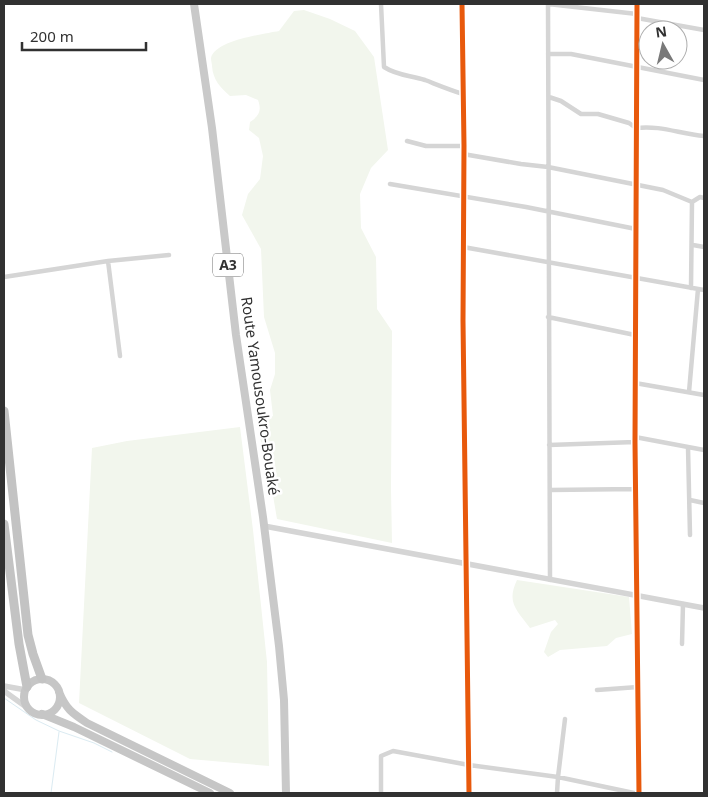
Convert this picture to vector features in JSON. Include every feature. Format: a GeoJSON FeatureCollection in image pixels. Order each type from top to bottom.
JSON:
{"type":"FeatureCollection","features":[{"type":"Feature","properties":{"kind":"highway"},"geometry":{"type":"LineString","coordinates":[[4,412],[28,635],[42,679]]}},
{"type":"Feature","properties":{"kind":"highway"},"geometry":{"type":"LineString","coordinates":[[4,524],[18,644],[26,688],[24,698],[29,709],[74,727],[210,793]]}},
{"type":"Feature","properties":{"kind":"highway"},"geometry":{"type":"LineString","coordinates":[[26,688],[31,683],[42,679],[52,683],[70,711],[87,723],[230,793]]}},
{"type":"Feature","properties":{"kind":"highway"},"geometry":{"type":"LineString","coordinates":[[42,714],[56,708],[59,692]]}},
{"type":"Feature","properties":{"kind":"main road","name":"Route Yamousoukro-Bouaké"},"geometry":{"type":"LineString","coordinates":[[194,4],[212,128],[236,335],[264,526],[279,646],[284,700],[286,793]]}},
{"type":"Feature","properties":{"kind":"street"},"geometry":{"type":"LineString","coordinates":[[381,4],[384,67],[394,73],[425,80],[463,94]]}},
{"type":"Feature","properties":{"kind":"street"},"geometry":{"type":"LineString","coordinates":[[462,4],[465,564],[469,793]]}},
{"type":"Feature","properties":{"kind":"street"},"geometry":{"type":"LineString","coordinates":[[550,580],[548,4],[637,16],[704,30]]}},
{"type":"Feature","properties":{"kind":"street"},"geometry":{"type":"LineString","coordinates":[[637,4],[635,440],[639,793]]}},
{"type":"Feature","properties":{"kind":"street"},"geometry":{"type":"LineString","coordinates":[[548,54],[571,54],[704,80]]}},
{"type":"Feature","properties":{"kind":"street"},"geometry":{"type":"LineString","coordinates":[[549,97],[561,101],[581,114],[598,114],[629,123],[636,128],[649,126],[663,127],[686,135],[704,136]]}},
{"type":"Feature","properties":{"kind":"street"},"geometry":{"type":"LineString","coordinates":[[407,141],[426,146],[464,146]]}},
{"type":"Feature","properties":{"kind":"street"},"geometry":{"type":"LineString","coordinates":[[464,154],[548,167],[663,190],[692,202],[704,198]]}},
{"type":"Feature","properties":{"kind":"street"},"geometry":{"type":"LineString","coordinates":[[390,184],[526,207],[636,229]]}},
{"type":"Feature","properties":{"kind":"street"},"geometry":{"type":"LineString","coordinates":[[692,202],[692,288]]}},
{"type":"Feature","properties":{"kind":"street"},"geometry":{"type":"LineString","coordinates":[[693,245],[704,247]]}},
{"type":"Feature","properties":{"kind":"street"},"geometry":{"type":"LineString","coordinates":[[463,247],[704,290]]}},
{"type":"Feature","properties":{"kind":"street"},"geometry":{"type":"LineString","coordinates":[[4,277],[108,261],[169,255]]}},
{"type":"Feature","properties":{"kind":"street"},"geometry":{"type":"LineString","coordinates":[[108,261],[120,356]]}},
{"type":"Feature","properties":{"kind":"street"},"geometry":{"type":"LineString","coordinates":[[689,392],[698,289]]}},
{"type":"Feature","properties":{"kind":"street"},"geometry":{"type":"LineString","coordinates":[[548,317],[635,335]]}},
{"type":"Feature","properties":{"kind":"street"},"geometry":{"type":"LineString","coordinates":[[635,383],[704,395]]}},
{"type":"Feature","properties":{"kind":"street"},"geometry":{"type":"LineString","coordinates":[[549,445],[635,440],[704,450]]}},
{"type":"Feature","properties":{"kind":"street"},"geometry":{"type":"LineString","coordinates":[[688,447],[690,536]]}},
{"type":"Feature","properties":{"kind":"street"},"geometry":{"type":"LineString","coordinates":[[550,490],[636,489]]}},
{"type":"Feature","properties":{"kind":"street"},"geometry":{"type":"LineString","coordinates":[[690,500],[704,503]]}},
{"type":"Feature","properties":{"kind":"street"},"geometry":{"type":"LineString","coordinates":[[264,526],[704,608]]}},
{"type":"Feature","properties":{"kind":"street"},"geometry":{"type":"LineString","coordinates":[[682,644],[683,604]]}},
{"type":"Feature","properties":{"kind":"street"},"geometry":{"type":"LineString","coordinates":[[4,686],[26,688]]}},
{"type":"Feature","properties":{"kind":"street"},"geometry":{"type":"LineString","coordinates":[[597,690],[638,688]]}},
{"type":"Feature","properties":{"kind":"street"},"geometry":{"type":"LineString","coordinates":[[5,694],[29,709]]}},
{"type":"Feature","properties":{"kind":"street"},"geometry":{"type":"LineString","coordinates":[[557,793],[566,720]]}},
{"type":"Feature","properties":{"kind":"street"},"geometry":{"type":"LineString","coordinates":[[382,793],[381,756],[393,751],[469,765],[558,777],[634,793]]}},
{"type":"Feature","properties":{"kind":"shaded area"},"geometry":{"type":"Polygon","coordinates":[[[304,10],[330,19],[355,31],[374,57],[388,150],[371,168],[360,194],[361,228],[376,257],[377,309],[392,331],[392,543],[277,519],[267,460],[260,438],[260,426],[264,421],[273,416],[270,390],[275,374],[275,353],[264,317],[261,249],[242,215],[248,194],[260,179],[263,156],[259,138],[249,130],[250,122],[258,115],[260,107],[258,100],[246,95],[230,96],[223,89],[214,75],[211,58],[214,52],[230,42],[279,31],[294,11],[304,10]]]}},
{"type":"Feature","properties":{"kind":"shaded area"},"geometry":{"type":"Polygon","coordinates":[[[240,427],[267,662],[269,766],[190,759],[79,703],[92,448],[127,441],[240,427]]]}},
{"type":"Feature","properties":{"kind":"shaded area"},"geometry":{"type":"Polygon","coordinates":[[[517,580],[629,597],[632,634],[616,638],[607,646],[560,650],[548,657],[544,652],[551,632],[558,624],[555,620],[530,628],[514,606],[513,595],[517,580]]]}},
{"type":"Feature","properties":{"kind":"waterway"},"geometry":{"type":"LineString","coordinates":[[4,698],[36,720],[112,752]]}},
{"type":"Feature","properties":{"kind":"waterway"},"geometry":{"type":"LineString","coordinates":[[51,793],[59,732]]}},
{"type":"Feature","properties":{"kind":"cycle path"},"geometry":{"type":"LineString","coordinates":[[462,4],[464,146],[463,321],[469,793]]}},
{"type":"Feature","properties":{"kind":"cycle path"},"geometry":{"type":"LineString","coordinates":[[637,4],[635,442],[639,793]]}}]}
